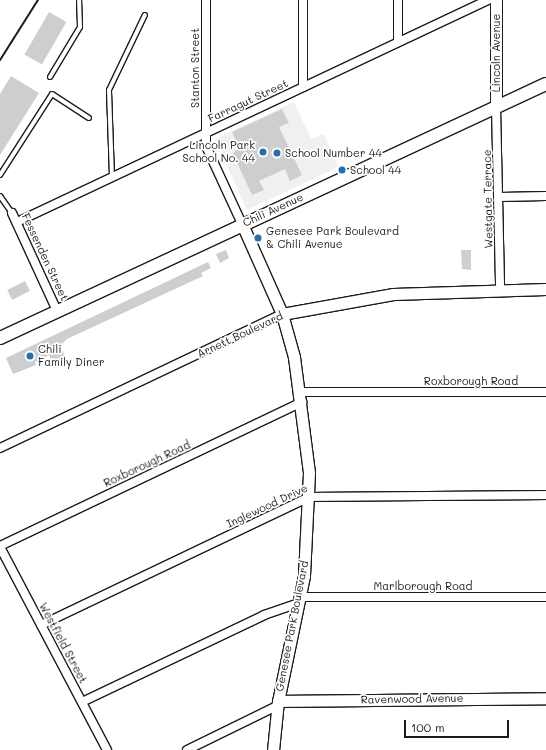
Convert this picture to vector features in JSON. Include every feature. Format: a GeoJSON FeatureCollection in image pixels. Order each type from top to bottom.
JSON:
{"type":"FeatureCollection","features":[{"type":"Feature","properties":{"kind":"main road","name":"Chili Avenue"},"geometry":{"type":"LineString","coordinates":[[0,338],[242,224],[546,84]]}},
{"type":"Feature","properties":{"kind":"street","name":"Stanton Street"},"geometry":{"type":"LineString","coordinates":[[206,0],[207,150],[242,224]]}},
{"type":"Feature","properties":{"kind":"street"},"geometry":{"type":"LineString","coordinates":[[303,0],[303,87]]}},
{"type":"Feature","properties":{"kind":"street"},"geometry":{"type":"LineString","coordinates":[[398,0],[398,42]]}},
{"type":"Feature","properties":{"kind":"street","name":"Farragut Street"},"geometry":{"type":"LineString","coordinates":[[17,222],[488,0]]}},
{"type":"Feature","properties":{"kind":"street","name":"Lincoln Avenue"},"geometry":{"type":"LineString","coordinates":[[496,0],[496,107]]}},
{"type":"Feature","properties":{"kind":"street","name":"Westgate Terrace"},"geometry":{"type":"LineString","coordinates":[[496,107],[500,197],[500,290]]}},
{"type":"Feature","properties":{"kind":"street"},"geometry":{"type":"LineString","coordinates":[[500,197],[546,196]]}},
{"type":"Feature","properties":{"kind":"street","name":"Fessenden Street"},"geometry":{"type":"LineString","coordinates":[[12,213],[57,311]]}},
{"type":"Feature","properties":{"kind":"street","name":"Genesee Park Boulevard"},"geometry":{"type":"LineString","coordinates":[[242,224],[282,314],[301,397],[309,497],[300,600],[277,704],[273,750]]}},
{"type":"Feature","properties":{"kind":"street","name":"Arnett Boulevard"},"geometry":{"type":"LineString","coordinates":[[0,448],[282,314],[393,294],[546,289]]}},
{"type":"Feature","properties":{"kind":"street","name":"Roxborough Road"},"geometry":{"type":"LineString","coordinates":[[0,546],[301,397],[546,392]]}},
{"type":"Feature","properties":{"kind":"street","name":"Inglewood Drive"},"geometry":{"type":"LineString","coordinates":[[41,625],[309,497],[546,495]]}},
{"type":"Feature","properties":{"kind":"street","name":"Westfield Street"},"geometry":{"type":"LineString","coordinates":[[0,546],[107,750]]}},
{"type":"Feature","properties":{"kind":"street","name":"Marlborough Road"},"geometry":{"type":"LineString","coordinates":[[82,702],[264,615],[300,600],[546,597]]}},
{"type":"Feature","properties":{"kind":"street","name":"Ravenwood Avenue"},"geometry":{"type":"LineString","coordinates":[[187,750],[277,704],[546,698]]}},
{"type":"Feature","properties":{"kind":"lane"},"geometry":{"type":"LineString","coordinates":[[50,77],[80,27],[79,0]]}},
{"type":"Feature","properties":{"kind":"lane"},"geometry":{"type":"LineString","coordinates":[[112,178],[109,90],[145,15]]}},
{"type":"Feature","properties":{"kind":"lane"},"geometry":{"type":"LineString","coordinates":[[0,175],[52,94],[89,118]]}},
{"type":"Feature","properties":{"kind":"lane"},"geometry":{"type":"LineString","coordinates":[[0,196],[2,202],[12,213]]}},
{"type":"Feature","properties":{"kind":"shaded area","name":"School Number 44"},"geometry":{"type":"Polygon","coordinates":[[[294,102],[311,139],[324,134],[338,167],[247,210],[215,139],[294,102]]]}},
{"type":"Feature","properties":{"kind":"building"},"geometry":{"type":"Polygon","coordinates":[[[49,12],[66,22],[42,64],[25,54],[49,12]]]}},
{"type":"Feature","properties":{"kind":"building"},"geometry":{"type":"Polygon","coordinates":[[[11,76],[39,93],[0,155],[0,94],[11,76]]]}},
{"type":"Feature","properties":{"kind":"building","name":"Lincoln Park School No. 44"},"geometry":{"type":"Polygon","coordinates":[[[282,109],[289,123],[279,127],[302,175],[290,181],[285,169],[259,181],[264,190],[252,195],[233,154],[239,147],[232,132],[282,109]]]}},
{"type":"Feature","properties":{"kind":"building"},"geometry":{"type":"Polygon","coordinates":[[[226,250],[229,258],[220,263],[216,254],[226,250]]]}},
{"type":"Feature","properties":{"kind":"building"},"geometry":{"type":"Polygon","coordinates":[[[461,250],[471,250],[471,270],[462,269],[461,250]]]}},
{"type":"Feature","properties":{"kind":"building"},"geometry":{"type":"Polygon","coordinates":[[[208,262],[211,268],[201,273],[203,276],[67,339],[60,346],[68,362],[55,368],[49,355],[35,362],[36,365],[13,374],[6,358],[208,262]]]}},
{"type":"Feature","properties":{"kind":"building"},"geometry":{"type":"Polygon","coordinates":[[[25,281],[30,291],[12,300],[7,290],[25,281]]]}},
{"type":"Feature","properties":{"kind":"railway"},"geometry":{"type":"LineString","coordinates":[[0,60],[38,0]]}},
{"type":"Feature","properties":{"kind":"place","name":"Lincoln Park School No. 44"},"geometry":{"type":"Point","coordinates":[263,152]}},
{"type":"Feature","properties":{"kind":"place","name":"School Number 44"},"geometry":{"type":"Point","coordinates":[277,153]}},
{"type":"Feature","properties":{"kind":"place","name":"School 44"},"geometry":{"type":"Point","coordinates":[342,170]}},
{"type":"Feature","properties":{"kind":"place","name":"Genesee Park Boulevard & Chili Avenue"},"geometry":{"type":"Point","coordinates":[258,238]}},
{"type":"Feature","properties":{"kind":"place","name":"Chili Family Diner"},"geometry":{"type":"Point","coordinates":[30,356]}}]}
